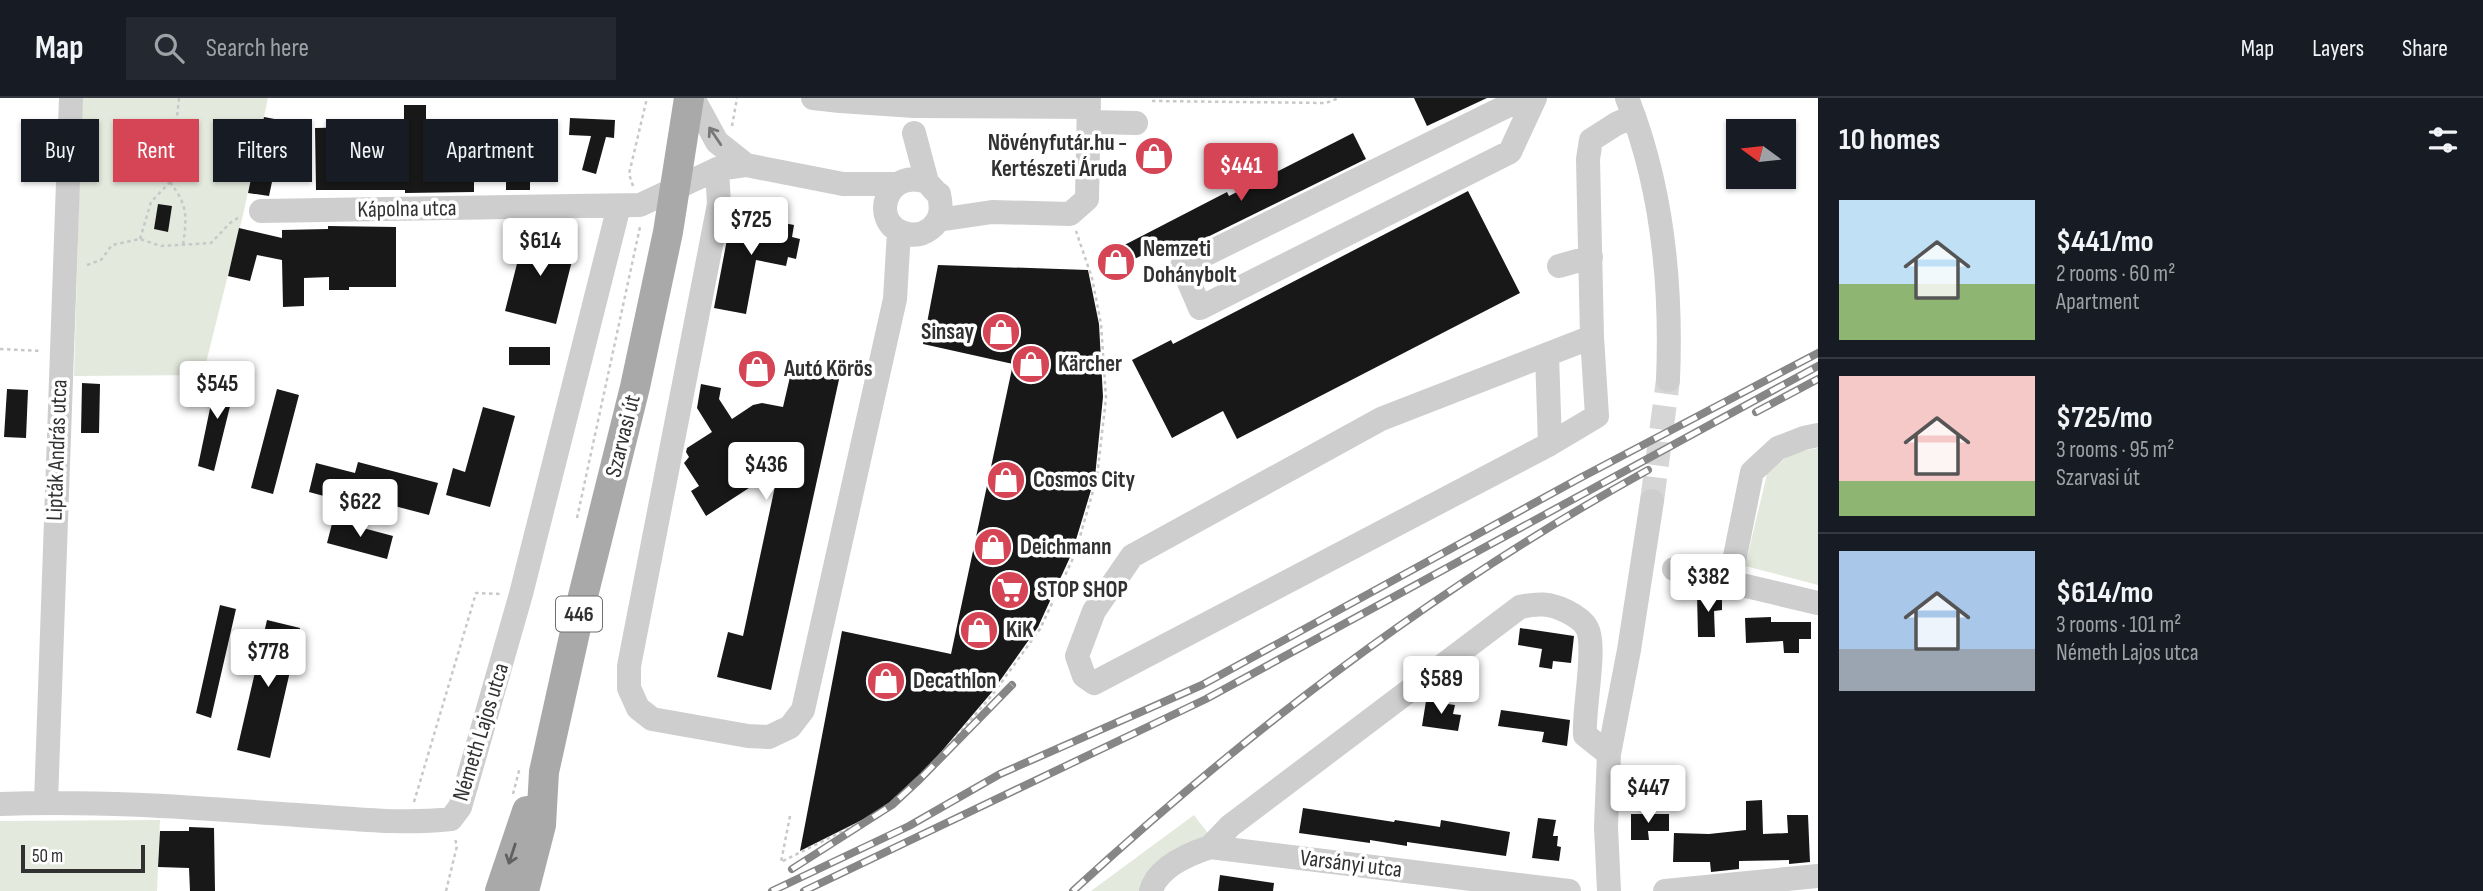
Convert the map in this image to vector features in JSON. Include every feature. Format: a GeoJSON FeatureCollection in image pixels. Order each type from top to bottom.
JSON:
{"type":"FeatureCollection","features":[{"type":"Feature","properties":{"kind":"main road","name":"Szarvasi út"},"geometry":{"type":"LineString","coordinates":[[500,891],[522,821],[533,765],[583,596],[635,387],[668,232],[691,98]]}},
{"type":"Feature","properties":{"kind":"main road","name":"Szarvasi út"},"geometry":{"type":"LineString","coordinates":[[524,891],[541,825],[533,765]]}},
{"type":"Feature","properties":{"kind":"street","name":"Lipták András utca"},"geometry":{"type":"LineString","coordinates":[[46,802],[71,98]]}},
{"type":"Feature","properties":{"kind":"street"},"geometry":{"type":"LineString","coordinates":[[691,98],[717,142],[746,166],[843,184],[911,189],[992,212]]}},
{"type":"Feature","properties":{"kind":"street"},"geometry":{"type":"LineString","coordinates":[[813,98],[1089,109],[1136,123]]}},
{"type":"Feature","properties":{"kind":"street"},"geometry":{"type":"LineString","coordinates":[[1523,98],[1182,266],[1200,308],[1510,152],[1535,98]]}},
{"type":"Feature","properties":{"kind":"street"},"geometry":{"type":"LineString","coordinates":[[914,102],[911,189],[887,217],[919,228],[992,212],[1070,214],[1087,199],[1089,109]]}},
{"type":"Feature","properties":{"kind":"street"},"geometry":{"type":"LineString","coordinates":[[1592,337],[1381,419],[1132,556],[1094,611],[1077,656],[1084,676],[1094,683],[1550,444],[1597,416],[1592,337],[1588,159],[1591,140],[1616,124],[1630,107]]}},
{"type":"Feature","properties":{"kind":"street"},"geometry":{"type":"LineString","coordinates":[[1630,107],[1644,147],[1657,202],[1668,270],[1668,380]]}},
{"type":"Feature","properties":{"kind":"street","name":"Kápolna utca"},"geometry":{"type":"LineString","coordinates":[[261,211],[629,205],[717,169],[746,166]]}},
{"type":"Feature","properties":{"kind":"street"},"geometry":{"type":"LineString","coordinates":[[717,169],[719,204],[629,666],[629,688],[638,708],[652,719],[748,736],[769,737],[790,727],[803,710],[894,299],[919,228],[942,208],[911,189]]}},
{"type":"Feature","properties":{"kind":"street","name":"Németh Lajos utca"},"geometry":{"type":"LineString","coordinates":[[0,804],[46,802],[162,806],[408,822],[451,819],[460,807],[629,205]]}},
{"type":"Feature","properties":{"kind":"street"},"geometry":{"type":"LineString","coordinates":[[1559,266],[1591,257]]}},
{"type":"Feature","properties":{"kind":"street"},"geometry":{"type":"LineString","coordinates":[[1547,355],[1550,444]]}},
{"type":"Feature","properties":{"kind":"street"},"geometry":{"type":"LineString","coordinates":[[1730,581],[1752,472],[1778,448],[1818,435]]}},
{"type":"Feature","properties":{"kind":"street"},"geometry":{"type":"LineString","coordinates":[[1609,891],[1606,827],[1609,754],[1629,650],[1652,501]]}},
{"type":"Feature","properties":{"kind":"street"},"geometry":{"type":"LineString","coordinates":[[1674,569],[1818,603]]}},
{"type":"Feature","properties":{"kind":"street"},"geometry":{"type":"LineString","coordinates":[[1151,891],[1153,884],[1167,868],[1210,847],[1230,827],[1520,607],[1538,603],[1564,610],[1583,622],[1589,630],[1584,719],[1586,735],[1609,754]]}},
{"type":"Feature","properties":{"kind":"street","name":"Varsányi utca"},"geometry":{"type":"LineString","coordinates":[[1210,847],[1569,891]]}},
{"type":"Feature","properties":{"kind":"street"},"geometry":{"type":"LineString","coordinates":[[1665,891],[1818,876]]}},
{"type":"Feature","properties":{"kind":"path"},"geometry":{"type":"LineString","coordinates":[[177,119],[179,98]]}},
{"type":"Feature","properties":{"kind":"path"},"geometry":{"type":"LineString","coordinates":[[577,517],[640,233],[629,205],[629,174],[647,98]]}},
{"type":"Feature","properties":{"kind":"path"},"geometry":{"type":"LineString","coordinates":[[1152,101],[1325,103],[1339,98]]}},
{"type":"Feature","properties":{"kind":"path"},"geometry":{"type":"LineString","coordinates":[[140,239],[150,202],[169,182]]}},
{"type":"Feature","properties":{"kind":"path"},"geometry":{"type":"LineString","coordinates":[[171,182],[183,199],[186,222],[183,245]]}},
{"type":"Feature","properties":{"kind":"path"},"geometry":{"type":"LineString","coordinates":[[63,267],[101,260],[112,245],[140,239],[161,246],[211,243],[229,223],[243,215],[261,211]]}},
{"type":"Feature","properties":{"kind":"path"},"geometry":{"type":"LineString","coordinates":[[790,816],[782,862],[885,810],[931,766],[993,694],[1040,629],[1074,554],[1097,477],[1106,398],[1101,324],[1092,278],[1070,214]]}},
{"type":"Feature","properties":{"kind":"path"},"geometry":{"type":"LineString","coordinates":[[0,349],[60,352]]}},
{"type":"Feature","properties":{"kind":"path"},"geometry":{"type":"LineString","coordinates":[[408,822],[476,593],[521,594]]}},
{"type":"Feature","properties":{"kind":"path"},"geometry":{"type":"LineString","coordinates":[[512,798],[533,765]]}},
{"type":"Feature","properties":{"kind":"path"},"geometry":{"type":"LineString","coordinates":[[446,891],[457,846],[451,819]]}},
{"type":"Feature","properties":{"kind":"shaded area"},"geometry":{"type":"Polygon","coordinates":[[[82,98],[268,98],[264,119],[213,119],[213,182],[250,182],[203,375],[74,376],[80,182],[99,182],[99,119],[81,119],[82,98]]]}},
{"type":"Feature","properties":{"kind":"shaded area"},"geometry":{"type":"Polygon","coordinates":[[[1818,448],[1818,585],[1745,566],[1767,474],[1791,453],[1818,448]]]}},
{"type":"Feature","properties":{"kind":"shaded area"},"geometry":{"type":"Polygon","coordinates":[[[1194,815],[1213,840],[1161,891],[1091,891],[1194,815]]]}},
{"type":"Feature","properties":{"kind":"shaded area"},"geometry":{"type":"Polygon","coordinates":[[[160,820],[157,891],[0,891],[0,821],[160,820]]]}},
{"type":"Feature","properties":{"kind":"building"},"geometry":{"type":"Polygon","coordinates":[[[1414,98],[1487,98],[1427,126],[1414,98]]]}},
{"type":"Feature","properties":{"kind":"building"},"geometry":{"type":"Polygon","coordinates":[[[404,105],[426,105],[426,119],[423,119],[423,182],[474,182],[474,192],[316,190],[315,128],[326,128],[326,182],[409,182],[409,119],[404,119],[404,105]]]}},
{"type":"Feature","properties":{"kind":"building"},"geometry":{"type":"Polygon","coordinates":[[[570,118],[615,120],[614,138],[606,137],[596,174],[582,170],[591,136],[569,135],[570,118]]]}},
{"type":"Feature","properties":{"kind":"building"},"geometry":{"type":"Polygon","coordinates":[[[1353,133],[1366,159],[1175,253],[1170,242],[1128,262],[1130,270],[1113,277],[1105,255],[1227,192],[1229,196],[1353,133]]]}},
{"type":"Feature","properties":{"kind":"building"},"geometry":{"type":"Polygon","coordinates":[[[250,182],[272,182],[269,196],[248,193],[250,182]]]}},
{"type":"Feature","properties":{"kind":"building"},"geometry":{"type":"Polygon","coordinates":[[[506,182],[530,182],[530,190],[506,190],[506,182]]]}},
{"type":"Feature","properties":{"kind":"building"},"geometry":{"type":"Polygon","coordinates":[[[1468,191],[1520,293],[1237,439],[1223,411],[1172,438],[1132,360],[1171,340],[1173,344],[1468,191]]]}},
{"type":"Feature","properties":{"kind":"building"},"geometry":{"type":"Polygon","coordinates":[[[158,204],[172,206],[168,232],[154,229],[158,204]]]}},
{"type":"Feature","properties":{"kind":"building"},"geometry":{"type":"Polygon","coordinates":[[[732,213],[794,225],[792,237],[800,239],[796,259],[788,257],[786,266],[756,260],[746,314],[714,308],[732,213]]]}},
{"type":"Feature","properties":{"kind":"building"},"geometry":{"type":"Polygon","coordinates":[[[328,226],[396,227],[396,287],[349,287],[349,290],[329,290],[329,277],[304,278],[304,306],[283,307],[282,260],[257,255],[250,281],[228,276],[239,228],[282,238],[282,230],[328,229],[328,226]]]}},
{"type":"Feature","properties":{"kind":"building"},"geometry":{"type":"Polygon","coordinates":[[[525,232],[576,245],[556,324],[505,311],[525,232]]]}},
{"type":"Feature","properties":{"kind":"building","name":"STOP SHOP"},"geometry":{"type":"Polygon","coordinates":[[[938,265],[1088,270],[1099,324],[1103,397],[1095,477],[1072,553],[1038,627],[992,692],[930,765],[884,809],[800,851],[842,631],[951,654],[1013,364],[923,344],[938,265]]]}},
{"type":"Feature","properties":{"kind":"building"},"geometry":{"type":"Polygon","coordinates":[[[509,347],[550,347],[550,365],[509,365],[509,347]]]}},
{"type":"Feature","properties":{"kind":"building"},"geometry":{"type":"Polygon","coordinates":[[[793,364],[840,375],[771,690],[717,677],[728,632],[743,636],[783,449],[763,445],[737,462],[752,486],[706,516],[691,491],[699,486],[684,463],[689,457],[687,448],[712,432],[697,408],[701,384],[721,388],[719,399],[732,419],[753,405],[762,403],[783,407],[793,364]]]}},
{"type":"Feature","properties":{"kind":"building"},"geometry":{"type":"Polygon","coordinates":[[[217,375],[237,378],[214,471],[198,466],[217,375]]]}},
{"type":"Feature","properties":{"kind":"building"},"geometry":{"type":"Polygon","coordinates":[[[82,383],[100,384],[99,433],[81,433],[82,383]]]}},
{"type":"Feature","properties":{"kind":"building"},"geometry":{"type":"Polygon","coordinates":[[[7,389],[28,390],[26,438],[4,437],[7,389]]]}},
{"type":"Feature","properties":{"kind":"building"},"geometry":{"type":"Polygon","coordinates":[[[277,389],[299,395],[273,494],[251,488],[277,389]]]}},
{"type":"Feature","properties":{"kind":"building"},"geometry":{"type":"Polygon","coordinates":[[[483,407],[515,416],[490,507],[446,495],[453,468],[465,472],[483,407]]]}},
{"type":"Feature","properties":{"kind":"building"},"geometry":{"type":"Polygon","coordinates":[[[358,462],[438,483],[429,515],[337,491],[335,499],[309,492],[316,463],[355,473],[358,462]]]}},
{"type":"Feature","properties":{"kind":"building"},"geometry":{"type":"Polygon","coordinates":[[[333,520],[393,536],[387,559],[327,543],[333,520]]]}},
{"type":"Feature","properties":{"kind":"building"},"geometry":{"type":"Polygon","coordinates":[[[1697,593],[1722,596],[1722,610],[1714,611],[1715,637],[1698,637],[1697,593]]]}},
{"type":"Feature","properties":{"kind":"building"},"geometry":{"type":"Polygon","coordinates":[[[220,605],[236,609],[211,718],[196,713],[220,605]]]}},
{"type":"Feature","properties":{"kind":"building"},"geometry":{"type":"Polygon","coordinates":[[[1771,617],[1771,622],[1811,622],[1811,639],[1799,639],[1799,653],[1784,653],[1783,641],[1746,643],[1745,618],[1771,617]]]}},
{"type":"Feature","properties":{"kind":"building"},"geometry":{"type":"Polygon","coordinates":[[[267,620],[300,628],[270,758],[237,750],[267,620]]]}},
{"type":"Feature","properties":{"kind":"building"},"geometry":{"type":"Polygon","coordinates":[[[1520,628],[1574,636],[1571,663],[1553,661],[1552,669],[1539,667],[1542,649],[1518,645],[1520,628]]]}},
{"type":"Feature","properties":{"kind":"building"},"geometry":{"type":"Polygon","coordinates":[[[1426,701],[1455,705],[1453,714],[1461,715],[1458,731],[1422,726],[1426,701]]]}},
{"type":"Feature","properties":{"kind":"building"},"geometry":{"type":"Polygon","coordinates":[[[1501,710],[1570,720],[1567,746],[1542,742],[1544,732],[1498,726],[1501,710]]]}},
{"type":"Feature","properties":{"kind":"building"},"geometry":{"type":"Polygon","coordinates":[[[1762,800],[1763,834],[1788,833],[1787,815],[1808,815],[1810,862],[1789,864],[1789,860],[1739,861],[1739,869],[1711,872],[1710,862],[1673,862],[1674,833],[1709,834],[1746,830],[1746,801],[1762,800]]]}},
{"type":"Feature","properties":{"kind":"building"},"geometry":{"type":"Polygon","coordinates":[[[1303,808],[1440,827],[1441,820],[1510,832],[1506,856],[1407,842],[1407,846],[1370,840],[1370,843],[1299,833],[1303,808]]]}},
{"type":"Feature","properties":{"kind":"building"},"geometry":{"type":"Polygon","coordinates":[[[1631,814],[1669,814],[1669,831],[1648,831],[1649,840],[1631,840],[1631,814]]]}},
{"type":"Feature","properties":{"kind":"building"},"geometry":{"type":"Polygon","coordinates":[[[1538,818],[1556,820],[1553,836],[1558,836],[1557,846],[1561,847],[1559,861],[1532,858],[1538,818]]]}},
{"type":"Feature","properties":{"kind":"building"},"geometry":{"type":"Polygon","coordinates":[[[189,827],[214,828],[215,891],[190,891],[189,868],[158,867],[160,831],[189,831],[189,827]]]}},
{"type":"Feature","properties":{"kind":"building"},"geometry":{"type":"Polygon","coordinates":[[[1220,875],[1274,883],[1273,891],[1218,891],[1220,875]]]}},
{"type":"Feature","properties":{"kind":"tunnel"},"geometry":{"type":"LineString","coordinates":[[1652,501],[1668,380]]}},
{"type":"Feature","properties":{"kind":"railway"},"geometry":{"type":"LineString","coordinates":[[772,891],[909,826],[1000,774],[1202,685],[1580,478],[1818,353]]}},
{"type":"Feature","properties":{"kind":"railway"},"geometry":{"type":"LineString","coordinates":[[804,891],[1206,699],[1818,366]]}},
{"type":"Feature","properties":{"kind":"railway"},"geometry":{"type":"LineString","coordinates":[[1756,412],[1818,379]]}},
{"type":"Feature","properties":{"kind":"railway"},"geometry":{"type":"LineString","coordinates":[[1073,891],[1207,773],[1348,663],[1495,562],[1648,470]]}},
{"type":"Feature","properties":{"kind":"railway"},"geometry":{"type":"LineString","coordinates":[[792,869],[892,805],[1012,685]]}},
{"type":"Feature","properties":{"kind":"place","name":"Növényfutár.hu - Kertészeti Áruda"},"geometry":{"type":"Point","coordinates":[1154,156]}},
{"type":"Feature","properties":{"kind":"place","name":"Nemzeti Dohánybolt"},"geometry":{"type":"Point","coordinates":[1116,262]}},
{"type":"Feature","properties":{"kind":"place","name":"Sinsay"},"geometry":{"type":"Point","coordinates":[1001,332]}},
{"type":"Feature","properties":{"kind":"place","name":"Kärcher"},"geometry":{"type":"Point","coordinates":[1031,364]}},
{"type":"Feature","properties":{"kind":"place","name":"Autó Körös"},"geometry":{"type":"Point","coordinates":[757,369]}},
{"type":"Feature","properties":{"kind":"place","name":"Cosmos City"},"geometry":{"type":"Point","coordinates":[1006,480]}},
{"type":"Feature","properties":{"kind":"place","name":"Deichmann"},"geometry":{"type":"Point","coordinates":[993,547]}},
{"type":"Feature","properties":{"kind":"place","name":"STOP SHOP"},"geometry":{"type":"Point","coordinates":[1010,590]}},
{"type":"Feature","properties":{"kind":"place","name":"KiK"},"geometry":{"type":"Point","coordinates":[979,630]}},
{"type":"Feature","properties":{"kind":"place","name":"Decathlon"},"geometry":{"type":"Point","coordinates":[886,681]}}]}
